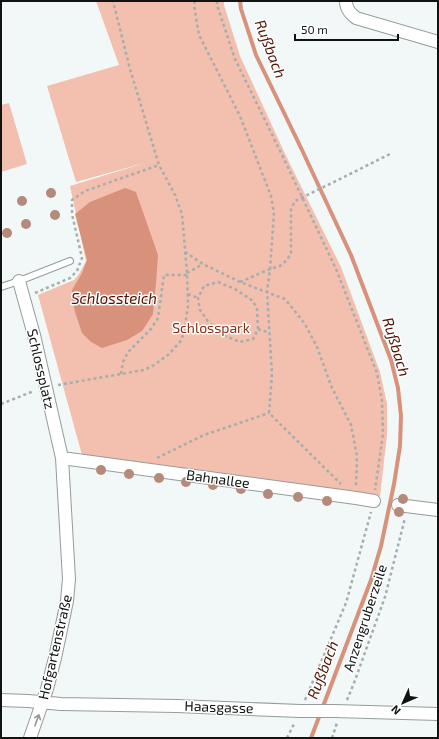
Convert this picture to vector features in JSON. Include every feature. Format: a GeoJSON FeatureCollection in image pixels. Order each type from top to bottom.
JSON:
{"type":"FeatureCollection","features":[{"type":"Feature","properties":{"kind":"street"},"geometry":{"type":"LineString","coordinates":[[346,1],[346,6],[349,12],[356,18],[438,42]]}},
{"type":"Feature","properties":{"kind":"street","name":"Schlossplatz"},"geometry":{"type":"LineString","coordinates":[[19,281],[34,335],[62,458]]}},
{"type":"Feature","properties":{"kind":"street","name":"Bahnallee"},"geometry":{"type":"LineString","coordinates":[[62,458],[374,501]]}},
{"type":"Feature","properties":{"kind":"street","name":"Hofgartenstraße"},"geometry":{"type":"LineString","coordinates":[[30,738],[47,689],[68,601],[69,579],[62,458]]}},
{"type":"Feature","properties":{"kind":"street"},"geometry":{"type":"LineString","coordinates":[[403,505],[438,510]]}},
{"type":"Feature","properties":{"kind":"street","name":"Haasgasse"},"geometry":{"type":"LineString","coordinates":[[1,700],[61,704],[192,706],[303,711],[438,714]]}},
{"type":"Feature","properties":{"kind":"lane"},"geometry":{"type":"LineString","coordinates":[[1,287],[70,260]]}},
{"type":"Feature","properties":{"kind":"path"},"geometry":{"type":"LineString","coordinates":[[1,404],[18,399],[45,387],[144,370],[168,355],[180,342],[184,333],[188,306],[188,294],[182,214],[175,195],[159,165],[130,69],[113,1]]}},
{"type":"Feature","properties":{"kind":"path"},"geometry":{"type":"LineString","coordinates":[[195,1],[194,5],[199,35],[240,116],[271,196],[274,212],[267,292],[272,374],[269,413]]}},
{"type":"Feature","properties":{"kind":"path"},"geometry":{"type":"LineString","coordinates":[[217,1],[235,59],[336,269],[377,373],[382,401],[382,434],[374,501],[346,603],[303,711]]}},
{"type":"Feature","properties":{"kind":"path"},"geometry":{"type":"LineString","coordinates":[[240,282],[280,266],[287,260],[291,253],[291,209],[295,201],[302,196],[390,154]]}},
{"type":"Feature","properties":{"kind":"path"},"geometry":{"type":"LineString","coordinates":[[24,298],[70,278],[77,271],[82,258],[72,214],[72,200],[85,192],[159,165]]}},
{"type":"Feature","properties":{"kind":"path"},"geometry":{"type":"LineString","coordinates":[[185,251],[203,264],[240,282],[285,299],[305,324],[317,347],[332,388],[351,425],[357,456],[356,498]]}},
{"type":"Feature","properties":{"kind":"path"},"geometry":{"type":"LineString","coordinates":[[121,374],[128,352],[151,329],[158,318],[164,275],[187,274],[203,264]]}},
{"type":"Feature","properties":{"kind":"path"},"geometry":{"type":"LineString","coordinates":[[218,282],[235,289],[253,301],[257,309],[258,329],[253,339],[240,342],[223,335],[207,320],[200,310],[198,298],[204,286],[218,282]]}},
{"type":"Feature","properties":{"kind":"path"},"geometry":{"type":"LineString","coordinates":[[188,294],[198,298]]}},
{"type":"Feature","properties":{"kind":"path"},"geometry":{"type":"LineString","coordinates":[[258,329],[270,333]]}},
{"type":"Feature","properties":{"kind":"path"},"geometry":{"type":"LineString","coordinates":[[269,413],[356,498]]}},
{"type":"Feature","properties":{"kind":"path"},"geometry":{"type":"LineString","coordinates":[[156,458],[204,435],[269,413]]}},
{"type":"Feature","properties":{"kind":"path","name":"Anzengruberzeile"},"geometry":{"type":"LineString","coordinates":[[338,711],[354,684],[385,597],[403,505]]}},
{"type":"Feature","properties":{"kind":"green space","name":"Schlosspark"},"geometry":{"type":"Polygon","coordinates":[[[96,1],[224,1],[240,56],[287,158],[341,267],[380,372],[387,404],[387,435],[380,496],[82,455],[38,295],[74,280],[86,261],[70,186],[148,162],[76,182],[47,86],[119,65],[96,1]]]}},
{"type":"Feature","properties":{"kind":"green space"},"geometry":{"type":"Polygon","coordinates":[[[9,103],[27,164],[1,172],[1,105],[9,103]]]}},
{"type":"Feature","properties":{"kind":"water","name":"Schlossteich"},"geometry":{"type":"Polygon","coordinates":[[[125,188],[136,192],[158,255],[153,314],[142,331],[127,340],[102,348],[91,342],[82,333],[72,299],[72,290],[82,273],[87,260],[75,214],[90,202],[125,188]]]}},
{"type":"Feature","properties":{"kind":"waterway","name":"Rußbach"},"geometry":{"type":"LineString","coordinates":[[240,1],[241,9],[256,55],[351,255],[391,360],[398,388],[401,416],[400,446],[381,546],[371,580],[311,738]]}}]}
